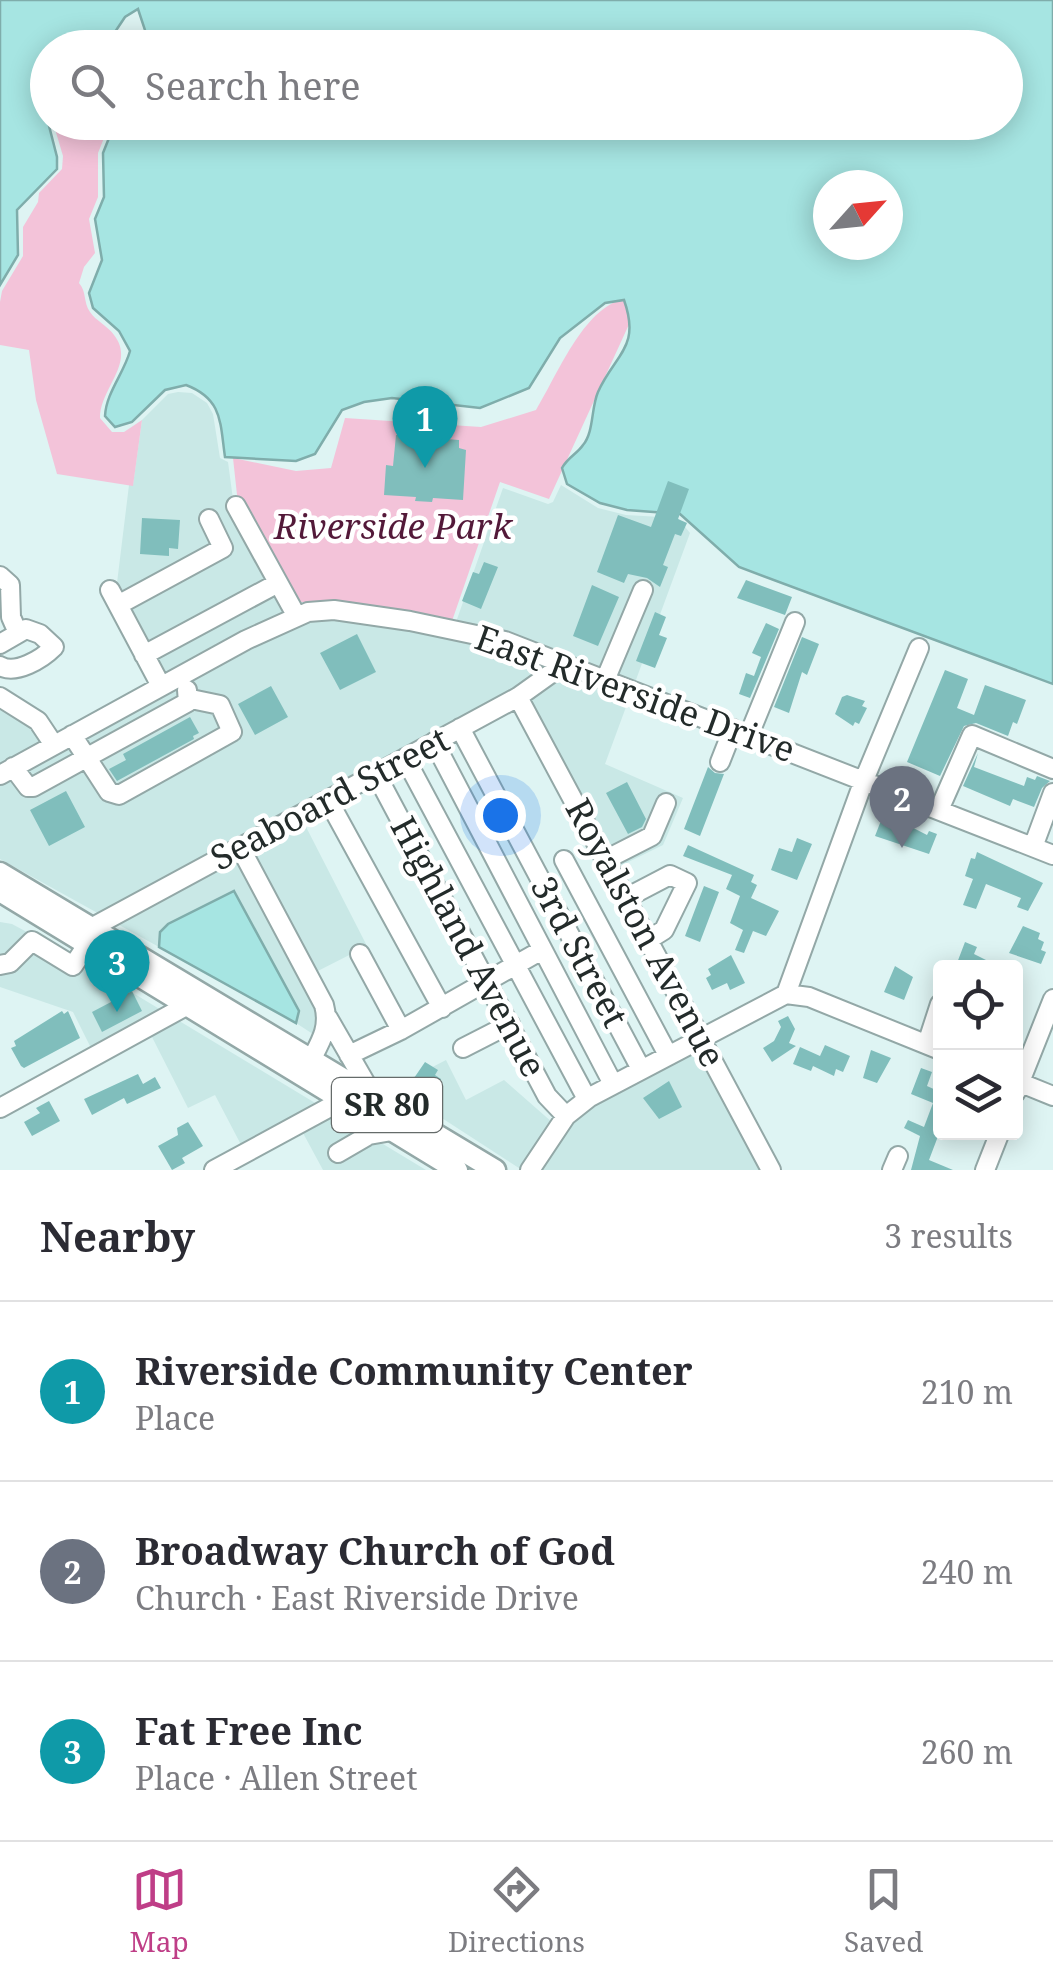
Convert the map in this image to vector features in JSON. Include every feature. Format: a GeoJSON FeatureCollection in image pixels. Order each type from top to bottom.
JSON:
{"type":"FeatureCollection","features":[{"type":"Feature","properties":{"kind":"main road","name":"SR 80"},"geometry":{"type":"LineString","coordinates":[[0,873],[186,1006],[340,1101],[495,1170]]}},
{"type":"Feature","properties":{"kind":"main road","name":"SR 80"},"geometry":{"type":"LineString","coordinates":[[0,895],[90,936],[227,1009],[311,1060],[369,1116],[442,1166]]}},
{"type":"Feature","properties":{"kind":"main road"},"geometry":{"type":"LineString","coordinates":[[186,1006],[195,1003],[227,1009]]}},
{"type":"Feature","properties":{"kind":"street"},"geometry":{"type":"LineString","coordinates":[[236,506],[296,615]]}},
{"type":"Feature","properties":{"kind":"street"},"geometry":{"type":"LineString","coordinates":[[161,686],[114,597],[224,548],[209,519]]}},
{"type":"Feature","properties":{"kind":"street"},"geometry":{"type":"LineString","coordinates":[[0,576],[10,585],[11,617],[18,633]]}},
{"type":"Feature","properties":{"kind":"street"},"geometry":{"type":"LineString","coordinates":[[144,655],[278,583]]}},
{"type":"Feature","properties":{"kind":"street"},"geometry":{"type":"LineString","coordinates":[[606,678],[643,590]]}},
{"type":"Feature","properties":{"kind":"street","name":"East Riverside Drive"},"geometry":{"type":"LineString","coordinates":[[6,771],[296,615],[334,610],[506,640],[1053,855]]}},
{"type":"Feature","properties":{"kind":"street"},"geometry":{"type":"LineString","coordinates":[[720,762],[741,732],[795,622]]}},
{"type":"Feature","properties":{"kind":"street"},"geometry":{"type":"LineString","coordinates":[[0,644],[32,630],[54,647],[16,670],[0,666]]}},
{"type":"Feature","properties":{"kind":"street"},"geometry":{"type":"LineString","coordinates":[[786,994],[864,780],[918,648]]}},
{"type":"Feature","properties":{"kind":"street","name":"Seaboard Street"},"geometry":{"type":"LineString","coordinates":[[0,965],[10,962],[32,941],[74,966],[90,936],[240,848],[518,697],[553,672],[557,660]]}},
{"type":"Feature","properties":{"kind":"street"},"geometry":{"type":"LineString","coordinates":[[181,676],[190,699]]}},
{"type":"Feature","properties":{"kind":"street"},"geometry":{"type":"LineString","coordinates":[[0,697],[38,721],[54,745]]}},
{"type":"Feature","properties":{"kind":"street","name":"Royalston Avenue"},"geometry":{"type":"LineString","coordinates":[[518,697],[771,1170]]}},
{"type":"Feature","properties":{"kind":"street"},"geometry":{"type":"LineString","coordinates":[[6,771],[33,787],[86,758],[190,699],[220,705],[232,732],[119,795],[109,792],[86,758],[72,735]]}},
{"type":"Feature","properties":{"kind":"street","name":"3rd Street"},"geometry":{"type":"LineString","coordinates":[[460,728],[641,1069]]}},
{"type":"Feature","properties":{"kind":"street"},"geometry":{"type":"LineString","coordinates":[[939,810],[972,735],[1053,769]]}},
{"type":"Feature","properties":{"kind":"street"},"geometry":{"type":"LineString","coordinates":[[434,742],[613,1084]]}},
{"type":"Feature","properties":{"kind":"street"},"geometry":{"type":"LineString","coordinates":[[405,758],[587,1099]]}},
{"type":"Feature","properties":{"kind":"street","name":"Highland Avenue"},"geometry":{"type":"LineString","coordinates":[[376,774],[548,1096],[566,1116]]}},
{"type":"Feature","properties":{"kind":"street"},"geometry":{"type":"LineString","coordinates":[[1033,846],[1053,793]]}},
{"type":"Feature","properties":{"kind":"street"},"geometry":{"type":"LineString","coordinates":[[328,800],[442,1008]]}},
{"type":"Feature","properties":{"kind":"street"},"geometry":{"type":"LineString","coordinates":[[605,860],[652,836],[666,803]]}},
{"type":"Feature","properties":{"kind":"street"},"geometry":{"type":"LineString","coordinates":[[240,848],[349,1055],[369,1116],[338,1152]]}},
{"type":"Feature","properties":{"kind":"street"},"geometry":{"type":"LineString","coordinates":[[564,860],[668,1055]]}},
{"type":"Feature","properties":{"kind":"street"},"geometry":{"type":"LineString","coordinates":[[626,898],[670,875],[687,883],[664,930],[648,940]]}},
{"type":"Feature","properties":{"kind":"street"},"geometry":{"type":"LineString","coordinates":[[349,1055],[442,1008],[542,950]]}},
{"type":"Feature","properties":{"kind":"street"},"geometry":{"type":"LineString","coordinates":[[360,954],[400,1030]]}},
{"type":"Feature","properties":{"kind":"street"},"geometry":{"type":"LineString","coordinates":[[530,1170],[566,1116],[587,1099],[786,994],[810,997],[933,1047]]}},
{"type":"Feature","properties":{"kind":"street"},"geometry":{"type":"LineString","coordinates":[[1023,1071],[1053,999]]}},
{"type":"Feature","properties":{"kind":"street"},"geometry":{"type":"LineString","coordinates":[[0,1108],[186,1006]]}},
{"type":"Feature","properties":{"kind":"street"},"geometry":{"type":"LineString","coordinates":[[311,1060],[325,1034],[328,1018]]}},
{"type":"Feature","properties":{"kind":"street"},"geometry":{"type":"LineString","coordinates":[[463,1048],[510,1024]]}},
{"type":"Feature","properties":{"kind":"street"},"geometry":{"type":"LineString","coordinates":[[1023,1087],[1053,1096]]}},
{"type":"Feature","properties":{"kind":"street"},"geometry":{"type":"LineString","coordinates":[[214,1170],[340,1101]]}},
{"type":"Feature","properties":{"kind":"street"},"geometry":{"type":"LineString","coordinates":[[985,1170],[997,1140]]}},
{"type":"Feature","properties":{"kind":"shaded area"},"geometry":{"type":"Polygon","coordinates":[[[192,393],[207,403],[213,414],[220,458],[228,462],[234,507],[293,606],[455,625],[503,488],[548,504],[561,485],[598,508],[626,515],[678,518],[690,533],[605,764],[683,798],[663,845],[610,871],[524,705],[303,821],[367,946],[308,976],[351,1059],[296,1023],[299,1011],[160,932],[159,947],[0,859],[0,699],[60,744],[166,678],[117,583],[142,420],[168,394],[192,393]]]}},
{"type":"Feature","properties":{"kind":"shaded area"},"geometry":{"type":"Polygon","coordinates":[[[0,922],[12,924],[75,958],[426,1170],[323,1170],[303,1133],[249,1160],[215,1095],[188,1108],[152,1037],[98,1062],[73,1012],[0,987],[0,922]]]}},
{"type":"Feature","properties":{"kind":"shaded area"},"geometry":{"type":"Polygon","coordinates":[[[701,1046],[767,1170],[537,1170],[582,1110],[701,1046]]]}},
{"type":"Feature","properties":{"kind":"shaded area"},"geometry":{"type":"Polygon","coordinates":[[[446,1060],[466,1100],[504,1080],[553,1123],[522,1170],[394,1087],[446,1060]]]}},
{"type":"Feature","properties":{"kind":"green space"},"geometry":{"type":"Polygon","coordinates":[[[58,140],[103,140],[98,153],[98,197],[89,219],[95,253],[84,267],[79,283],[90,312],[120,345],[119,366],[100,418],[112,432],[124,432],[142,420],[133,486],[57,474],[36,400],[29,350],[0,345],[2,291],[23,256],[23,227],[39,193],[62,169],[58,140]]]}},
{"type":"Feature","properties":{"kind":"green space","name":"Riverside Park"},"geometry":{"type":"Polygon","coordinates":[[[624,299],[631,320],[549,499],[500,482],[452,621],[295,601],[238,504],[233,458],[296,471],[331,468],[345,418],[481,427],[536,410],[584,329],[609,305],[624,299]]]}},
{"type":"Feature","properties":{"kind":"water"},"geometry":{"type":"Polygon","coordinates":[[[0,0],[1053,0],[1053,684],[739,567],[680,514],[627,510],[600,503],[567,484],[562,468],[587,440],[598,392],[628,340],[630,329],[624,300],[605,303],[560,338],[529,388],[480,408],[392,398],[364,402],[342,410],[315,454],[296,461],[225,457],[218,413],[207,397],[186,385],[165,390],[132,422],[115,427],[105,416],[106,408],[130,351],[119,331],[93,308],[89,293],[102,260],[95,219],[104,197],[103,153],[108,140],[1023,140],[1023,30],[145,30],[138,9],[125,17],[116,30],[30,30],[30,140],[53,140],[57,169],[17,210],[18,255],[0,285],[0,0]]]}},
{"type":"Feature","properties":{"kind":"water"},"geometry":{"type":"Polygon","coordinates":[[[234,891],[299,1011],[296,1023],[159,947],[160,932],[168,924],[234,891]]]}},
{"type":"Feature","properties":{"kind":"building"},"geometry":{"type":"Polygon","coordinates":[[[396,435],[459,440],[459,448],[466,450],[463,500],[415,501],[416,497],[384,495],[386,465],[393,466],[396,435]]]}},
{"type":"Feature","properties":{"kind":"building"},"geometry":{"type":"Polygon","coordinates":[[[668,481],[689,489],[678,519],[687,523],[681,536],[675,534],[663,565],[668,567],[660,587],[647,578],[628,574],[624,583],[597,572],[618,515],[651,527],[668,481]]]}},
{"type":"Feature","properties":{"kind":"building"},"geometry":{"type":"Polygon","coordinates":[[[142,518],[180,520],[178,549],[169,548],[169,556],[140,554],[142,518]]]}},
{"type":"Feature","properties":{"kind":"building"},"geometry":{"type":"Polygon","coordinates":[[[484,562],[498,567],[481,609],[462,601],[473,572],[479,574],[484,562]]]}},
{"type":"Feature","properties":{"kind":"building"},"geometry":{"type":"Polygon","coordinates":[[[746,580],[792,597],[785,615],[737,598],[746,580]]]}},
{"type":"Feature","properties":{"kind":"building"},"geometry":{"type":"Polygon","coordinates":[[[592,585],[619,597],[598,646],[573,636],[592,585]]]}},
{"type":"Feature","properties":{"kind":"building"},"geometry":{"type":"Polygon","coordinates":[[[655,612],[666,617],[659,635],[667,638],[655,668],[636,661],[655,612]]]}},
{"type":"Feature","properties":{"kind":"building"},"geometry":{"type":"Polygon","coordinates":[[[766,623],[779,629],[750,698],[739,694],[746,673],[754,676],[761,657],[752,653],[766,623]]]}},
{"type":"Feature","properties":{"kind":"building"},"geometry":{"type":"Polygon","coordinates":[[[357,634],[376,672],[340,690],[320,653],[357,634]]]}},
{"type":"Feature","properties":{"kind":"building"},"geometry":{"type":"Polygon","coordinates":[[[802,637],[819,644],[807,675],[802,672],[789,713],[774,707],[802,637]]]}},
{"type":"Feature","properties":{"kind":"building"},"geometry":{"type":"Polygon","coordinates":[[[945,670],[968,679],[957,708],[974,715],[985,685],[1026,700],[1008,736],[976,723],[964,726],[940,776],[907,762],[945,670]]]}},
{"type":"Feature","properties":{"kind":"building"},"geometry":{"type":"Polygon","coordinates":[[[271,686],[288,717],[255,735],[238,704],[271,686]]]}},
{"type":"Feature","properties":{"kind":"building"},"geometry":{"type":"Polygon","coordinates":[[[842,697],[865,701],[862,706],[867,708],[859,724],[855,722],[853,726],[835,714],[842,697]]]}},
{"type":"Feature","properties":{"kind":"building"},"geometry":{"type":"Polygon","coordinates":[[[190,717],[199,733],[194,739],[117,781],[109,769],[126,760],[123,754],[190,717]]]}},
{"type":"Feature","properties":{"kind":"building"},"geometry":{"type":"Polygon","coordinates":[[[978,753],[974,767],[1024,786],[1027,777],[1050,781],[1042,788],[1034,807],[1013,799],[1010,806],[963,786],[978,753]]]}},
{"type":"Feature","properties":{"kind":"building"},"geometry":{"type":"Polygon","coordinates":[[[708,767],[724,774],[700,836],[684,829],[708,767]]]}},
{"type":"Feature","properties":{"kind":"building"},"geometry":{"type":"Polygon","coordinates":[[[627,782],[646,819],[642,827],[628,834],[606,793],[627,782]]]}},
{"type":"Feature","properties":{"kind":"building"},"geometry":{"type":"Polygon","coordinates":[[[66,791],[85,827],[49,846],[30,810],[66,791]]]}},
{"type":"Feature","properties":{"kind":"building"},"geometry":{"type":"Polygon","coordinates":[[[884,813],[927,835],[929,831],[937,834],[929,854],[875,836],[884,813]]]}},
{"type":"Feature","properties":{"kind":"building"},"geometry":{"type":"Polygon","coordinates":[[[797,838],[812,844],[797,880],[771,870],[779,848],[792,852],[797,838]]]}},
{"type":"Feature","properties":{"kind":"building"},"geometry":{"type":"Polygon","coordinates":[[[688,845],[754,875],[751,882],[757,885],[751,898],[779,911],[766,936],[753,931],[744,953],[735,950],[743,930],[730,923],[740,896],[726,889],[732,875],[683,856],[688,845]]]}},
{"type":"Feature","properties":{"kind":"building"},"geometry":{"type":"Polygon","coordinates":[[[977,852],[1043,883],[1028,911],[1017,907],[1021,898],[986,884],[976,909],[963,905],[973,879],[965,876],[977,852]]]}},
{"type":"Feature","properties":{"kind":"building"},"geometry":{"type":"Polygon","coordinates":[[[704,886],[719,892],[700,942],[685,936],[704,886]]]}},
{"type":"Feature","properties":{"kind":"building"},"geometry":{"type":"Polygon","coordinates":[[[1023,926],[1040,933],[1038,939],[1044,942],[1041,950],[1046,952],[1041,964],[1009,953],[1023,926]]]}},
{"type":"Feature","properties":{"kind":"building"},"geometry":{"type":"Polygon","coordinates":[[[965,942],[977,947],[974,954],[986,960],[958,960],[965,942]]]}},
{"type":"Feature","properties":{"kind":"building"},"geometry":{"type":"Polygon","coordinates":[[[731,955],[745,983],[730,990],[727,983],[712,990],[706,978],[711,975],[708,969],[731,955]]]}},
{"type":"Feature","properties":{"kind":"building"},"geometry":{"type":"Polygon","coordinates":[[[895,966],[913,977],[904,1000],[884,992],[895,966]]]}},
{"type":"Feature","properties":{"kind":"building"},"geometry":{"type":"Polygon","coordinates":[[[132,991],[142,1011],[102,1032],[92,1012],[132,991]]]}},
{"type":"Feature","properties":{"kind":"building"},"geometry":{"type":"Polygon","coordinates":[[[68,1011],[80,1038],[24,1068],[21,1066],[11,1048],[16,1046],[14,1041],[68,1011]]]}},
{"type":"Feature","properties":{"kind":"building"},"geometry":{"type":"Polygon","coordinates":[[[788,1016],[795,1029],[789,1043],[796,1046],[772,1062],[763,1048],[774,1041],[781,1027],[778,1021],[788,1016]]]}},
{"type":"Feature","properties":{"kind":"building"},"geometry":{"type":"Polygon","coordinates":[[[825,1045],[850,1056],[843,1072],[836,1069],[834,1076],[813,1066],[811,1071],[793,1064],[800,1047],[820,1056],[825,1045]]]}},
{"type":"Feature","properties":{"kind":"building"},"geometry":{"type":"Polygon","coordinates":[[[871,1050],[891,1058],[877,1083],[863,1078],[871,1050]]]}},
{"type":"Feature","properties":{"kind":"building"},"geometry":{"type":"Polygon","coordinates":[[[425,1062],[438,1070],[435,1075],[441,1079],[425,1103],[415,1096],[421,1087],[412,1081],[425,1062]]]}},
{"type":"Feature","properties":{"kind":"building"},"geometry":{"type":"Polygon","coordinates":[[[921,1068],[932,1072],[927,1086],[933,1089],[933,1103],[911,1094],[921,1068]]]}},
{"type":"Feature","properties":{"kind":"building"},"geometry":{"type":"Polygon","coordinates":[[[138,1074],[143,1084],[155,1077],[161,1088],[127,1104],[124,1098],[92,1115],[84,1099],[138,1074]]]}},
{"type":"Feature","properties":{"kind":"building"},"geometry":{"type":"Polygon","coordinates":[[[669,1081],[682,1107],[659,1119],[643,1098],[669,1081]]]}},
{"type":"Feature","properties":{"kind":"building"},"geometry":{"type":"Polygon","coordinates":[[[49,1101],[60,1121],[32,1136],[24,1122],[40,1113],[36,1108],[49,1101]]]}},
{"type":"Feature","properties":{"kind":"building"},"geometry":{"type":"Polygon","coordinates":[[[933,1103],[933,1140],[937,1140],[929,1160],[953,1170],[911,1170],[920,1136],[904,1128],[908,1120],[924,1127],[933,1103]]]}},
{"type":"Feature","properties":{"kind":"building"},"geometry":{"type":"Polygon","coordinates":[[[188,1122],[203,1146],[182,1158],[185,1163],[172,1170],[158,1146],[178,1135],[177,1128],[188,1122]]]}},
{"type":"Feature","properties":{"kind":"place","name":"Riverside Community Center"},"geometry":{"type":"Point","coordinates":[425,468]}},
{"type":"Feature","properties":{"kind":"place","name":"Broadway Church of God"},"geometry":{"type":"Point","coordinates":[902,848]}},
{"type":"Feature","properties":{"kind":"place","name":"Fat Free Inc"},"geometry":{"type":"Point","coordinates":[117,1012]}}]}
